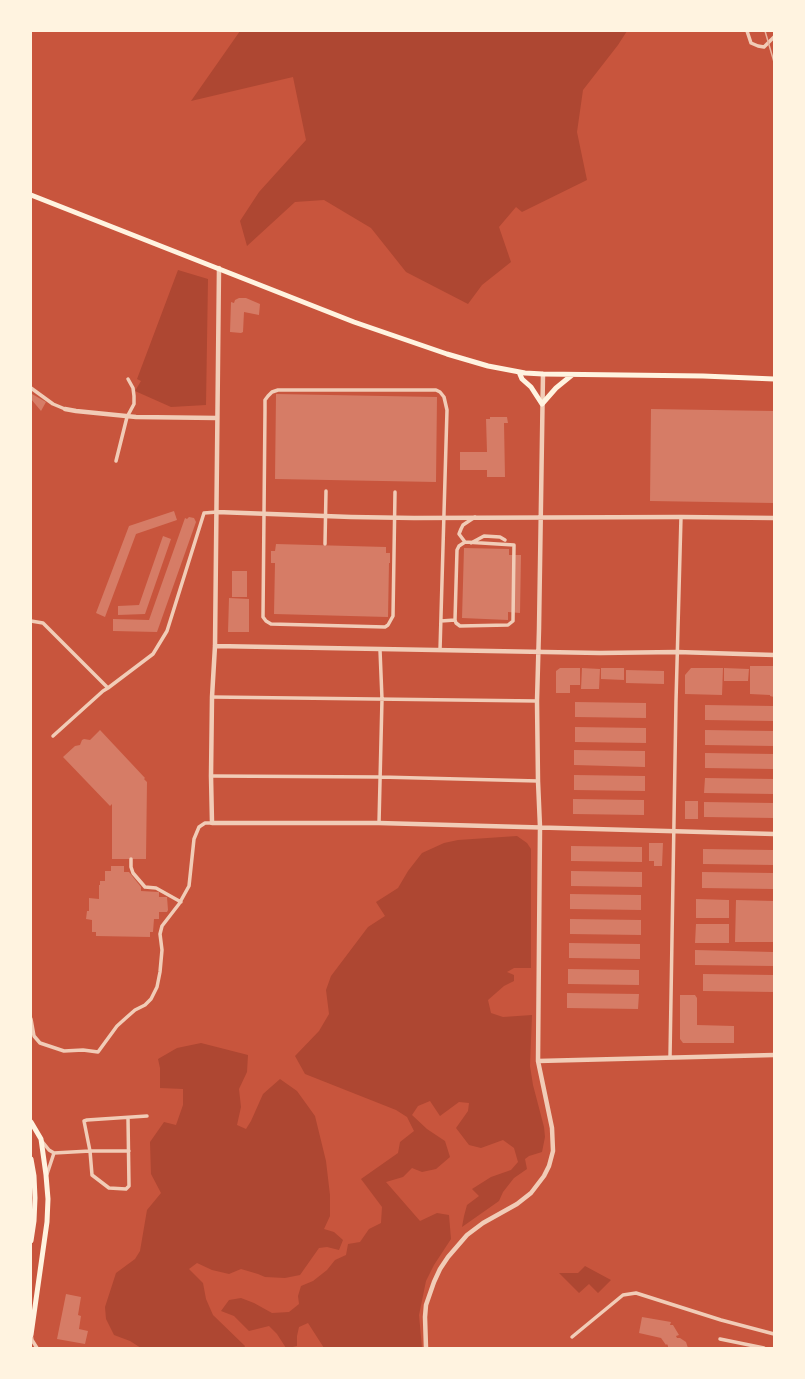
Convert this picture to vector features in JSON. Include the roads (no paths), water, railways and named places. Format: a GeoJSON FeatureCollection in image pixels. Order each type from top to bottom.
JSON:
{"type":"FeatureCollection","features":[{"type":"Feature","properties":{"kind":"main road"},"geometry":{"type":"LineString","coordinates":[[31,195],[354,322],[447,354],[488,366],[518,372],[542,374],[774,378]]}},
{"type":"Feature","properties":{"kind":"main road"},"geometry":{"type":"LineString","coordinates":[[518,372],[522,379],[531,387],[542,404],[556,388],[572,375]]}},
{"type":"Feature","properties":{"kind":"main road"},"geometry":{"type":"LineString","coordinates":[[31,1122],[41,1139],[48,1199],[47,1222],[31,1334]]}},
{"type":"Feature","properties":{"kind":"main road"},"geometry":{"type":"LineString","coordinates":[[31,1159],[34,1176],[35,1198],[31,1241]]}},
{"type":"Feature","properties":{"kind":"street"},"geometry":{"type":"LineString","coordinates":[[747,31],[751,44],[758,46],[764,47],[774,37]]}},
{"type":"Feature","properties":{"kind":"street"},"geometry":{"type":"LineString","coordinates":[[212,823],[211,776],[212,697],[215,646],[219,268]]}},
{"type":"Feature","properties":{"kind":"street"},"geometry":{"type":"LineString","coordinates":[[426,1348],[426,1305],[434,1282],[448,1257],[460,1243],[483,1223],[517,1204],[538,1186],[549,1166],[553,1151],[552,1128],[538,1061],[540,827],[537,702],[542,374]]}},
{"type":"Feature","properties":{"kind":"street"},"geometry":{"type":"LineString","coordinates":[[116,461],[126,417],[134,404],[133,388],[128,379]]}},
{"type":"Feature","properties":{"kind":"street"},"geometry":{"type":"LineString","coordinates":[[31,388],[53,404],[64,409],[76,411],[126,417],[217,418]]}},
{"type":"Feature","properties":{"kind":"street"},"geometry":{"type":"LineString","coordinates":[[395,492],[393,616],[388,625],[385,627],[270,624],[266,622],[263,617],[265,400],[272,392],[278,390],[436,390],[444,397],[447,410],[440,650]]}},
{"type":"Feature","properties":{"kind":"street"},"geometry":{"type":"LineString","coordinates":[[325,544],[326,491]]}},
{"type":"Feature","properties":{"kind":"street"},"geometry":{"type":"LineString","coordinates":[[53,736],[103,691],[150,658],[162,641],[167,631],[204,513],[217,512],[443,518],[774,518]]}},
{"type":"Feature","properties":{"kind":"street"},"geometry":{"type":"LineString","coordinates":[[465,542],[459,546],[457,550],[456,623],[460,626],[508,625],[513,621],[514,545],[465,542],[459,534],[461,529],[463,525],[475,517]]}},
{"type":"Feature","properties":{"kind":"street"},"geometry":{"type":"LineString","coordinates":[[670,1057],[680,517]]}},
{"type":"Feature","properties":{"kind":"street"},"geometry":{"type":"LineString","coordinates":[[470,543],[484,536],[500,537],[505,540]]}},
{"type":"Feature","properties":{"kind":"street"},"geometry":{"type":"LineString","coordinates":[[441,621],[455,620]]}},
{"type":"Feature","properties":{"kind":"street"},"geometry":{"type":"LineString","coordinates":[[31,621],[43,623],[108,688]]}},
{"type":"Feature","properties":{"kind":"street"},"geometry":{"type":"LineString","coordinates":[[215,646],[600,653],[677,652],[774,655]]}},
{"type":"Feature","properties":{"kind":"street"},"geometry":{"type":"LineString","coordinates":[[379,823],[382,699],[380,650]]}},
{"type":"Feature","properties":{"kind":"street"},"geometry":{"type":"LineString","coordinates":[[212,697],[537,702]]}},
{"type":"Feature","properties":{"kind":"street"},"geometry":{"type":"LineString","coordinates":[[211,776],[380,777],[538,781]]}},
{"type":"Feature","properties":{"kind":"street"},"geometry":{"type":"LineString","coordinates":[[31,1020],[34,1036],[40,1043],[64,1051],[83,1050],[98,1052],[117,1026],[135,1010],[145,1006],[151,999],[157,986],[160,972],[162,926],[181,902],[189,886],[194,839],[199,827],[205,822],[379,823],[774,834]]}},
{"type":"Feature","properties":{"kind":"street"},"geometry":{"type":"LineString","coordinates":[[131,859],[133,873],[145,887],[156,888],[181,902]]}},
{"type":"Feature","properties":{"kind":"street"},"geometry":{"type":"LineString","coordinates":[[538,1061],[774,1055]]}},
{"type":"Feature","properties":{"kind":"street"},"geometry":{"type":"LineString","coordinates":[[128,1118],[129,1186],[126,1189],[109,1188],[92,1175],[90,1151],[84,1121],[147,1116]]}},
{"type":"Feature","properties":{"kind":"street"},"geometry":{"type":"LineString","coordinates":[[41,1139],[54,1154],[90,1151],[129,1151]]}},
{"type":"Feature","properties":{"kind":"street"},"geometry":{"type":"LineString","coordinates":[[46,1175],[54,1154]]}},
{"type":"Feature","properties":{"kind":"street"},"geometry":{"type":"LineString","coordinates":[[572,1337],[623,1295],[636,1293],[721,1320],[774,1334]]}},
{"type":"Feature","properties":{"kind":"street"},"geometry":{"type":"LineString","coordinates":[[31,1334],[32,1340],[37,1348]]}},
{"type":"Feature","properties":{"kind":"street"},"geometry":{"type":"LineString","coordinates":[[720,1339],[764,1348]]}},
{"type":"Feature","properties":{"kind":"railway"},"geometry":{"type":"LineString","coordinates":[[765,31],[774,62]]}}]}
